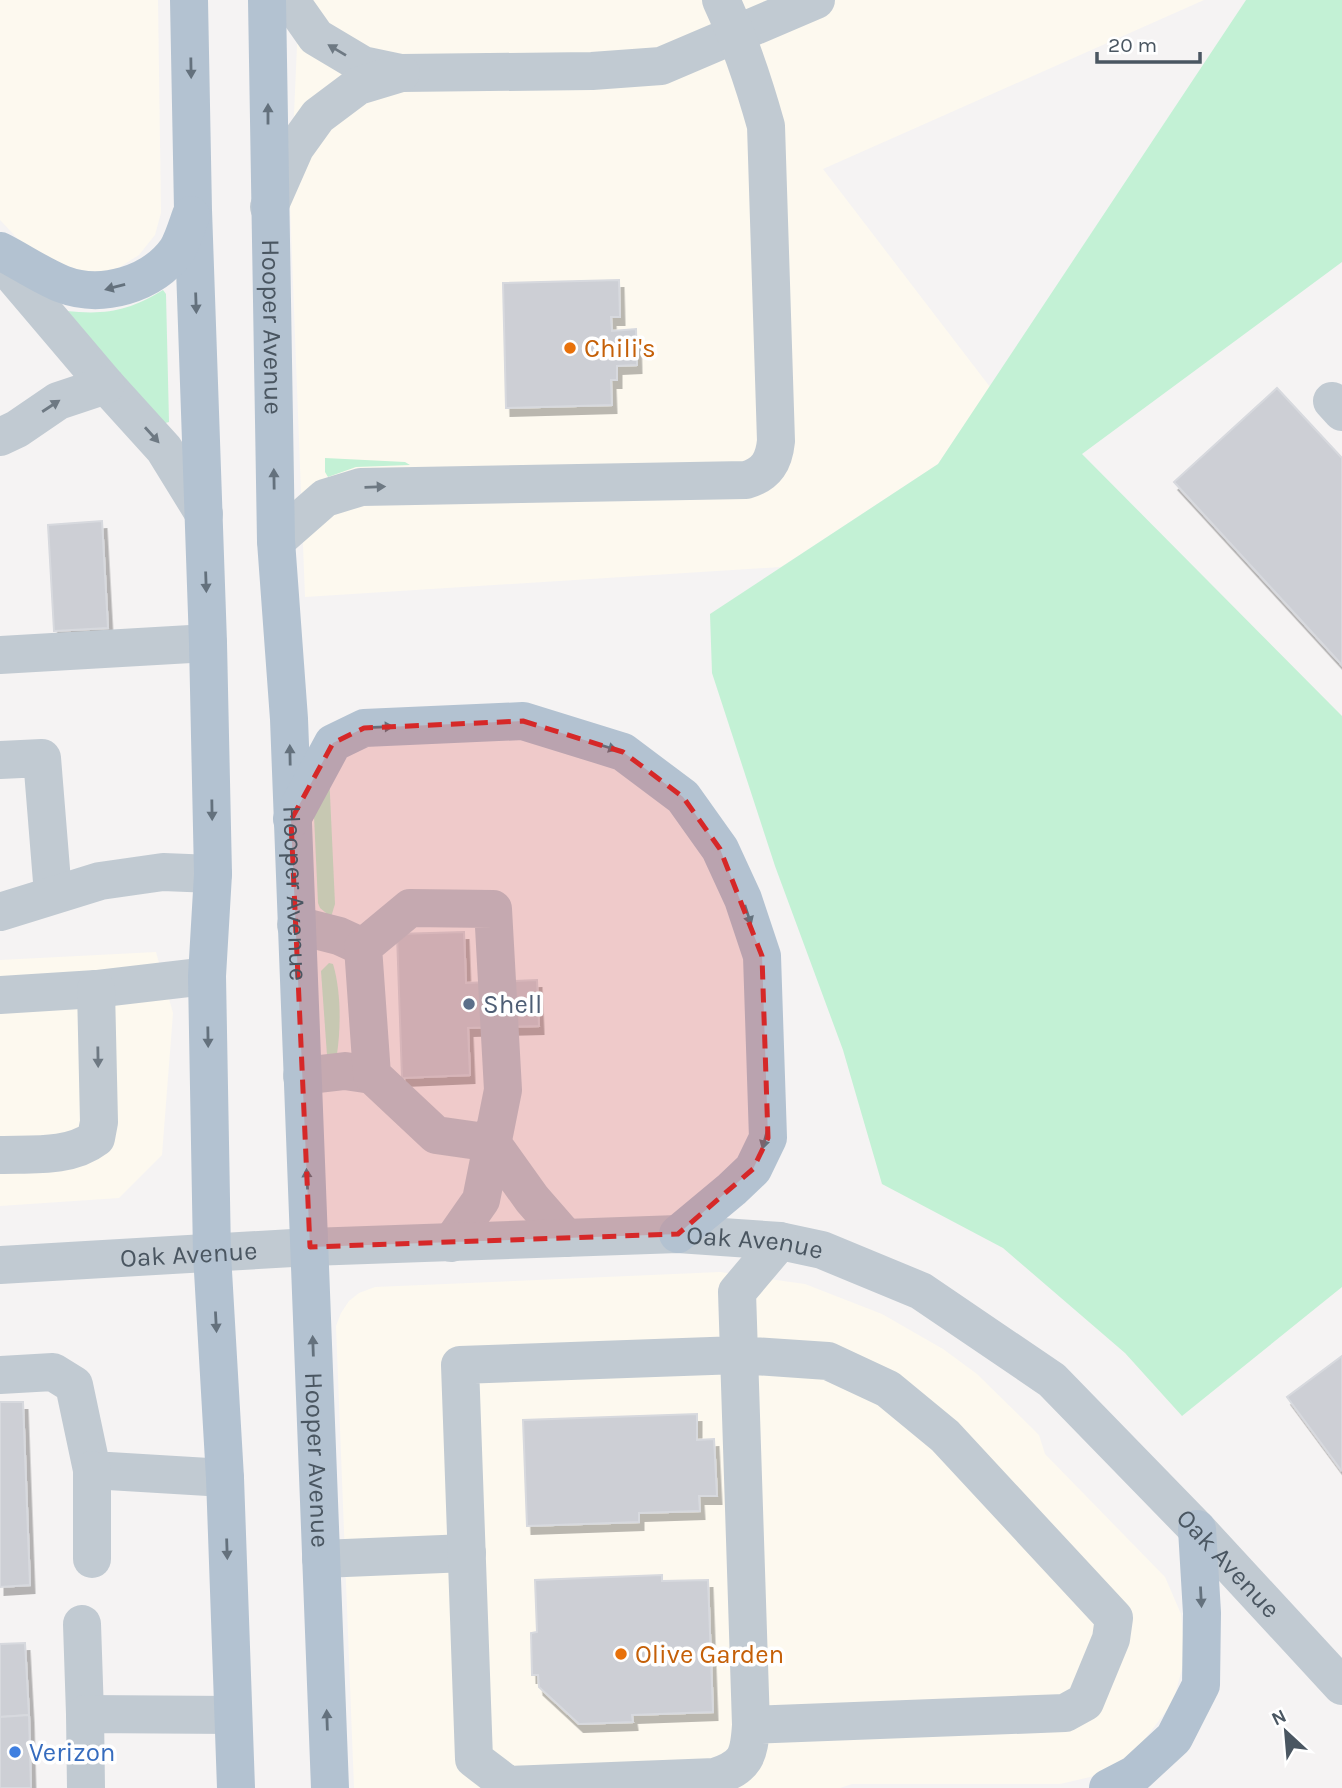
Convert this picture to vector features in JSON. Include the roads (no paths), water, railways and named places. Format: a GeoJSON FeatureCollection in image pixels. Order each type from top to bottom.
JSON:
{"type":"FeatureCollection","features":[{"type":"Feature","properties":{"kind":"main road"},"geometry":{"type":"LineString","coordinates":[[189,0],[213,874],[207,976],[212,1254],[225,1478],[236,1788]]}},
{"type":"Feature","properties":{"kind":"main road","name":"Hooper Avenue"},"geometry":{"type":"LineString","coordinates":[[267,0],[276,541],[289,719],[330,1788]]}},
{"type":"Feature","properties":{"kind":"main road"},"geometry":{"type":"LineString","coordinates":[[0,251],[63,284],[100,291],[140,281],[160,268],[178,248],[193,210]]}},
{"type":"Feature","properties":{"kind":"main road"},"geometry":{"type":"LineString","coordinates":[[291,820],[333,743],[364,728],[523,722],[623,752],[683,797],[720,849],[743,899],[762,956],[768,1138],[752,1169],[678,1234]]}},
{"type":"Feature","properties":{"kind":"main road"},"geometry":{"type":"LineString","coordinates":[[1108,1788],[1136,1774],[1174,1738],[1201,1685],[1202,1613],[1197,1529]]}},
{"type":"Feature","properties":{"kind":"street"},"geometry":{"type":"LineString","coordinates":[[290,0],[316,37],[363,65],[401,73],[592,71],[660,66],[816,0]]}},
{"type":"Feature","properties":{"kind":"street"},"geometry":{"type":"LineString","coordinates":[[276,541],[325,498],[361,487],[747,480],[759,476],[769,467],[775,454],[776,441],[766,126],[737,34],[721,0]]}},
{"type":"Feature","properties":{"kind":"street"},"geometry":{"type":"LineString","coordinates":[[269,207],[295,148],[318,116],[358,86],[401,73]]}},
{"type":"Feature","properties":{"kind":"street"},"geometry":{"type":"LineString","coordinates":[[0,260],[164,449],[204,514]]}},
{"type":"Feature","properties":{"kind":"street"},"geometry":{"type":"LineString","coordinates":[[0,437],[17,429],[58,401],[106,385]]}},
{"type":"Feature","properties":{"kind":"street"},"geometry":{"type":"LineString","coordinates":[[0,655],[208,643]]}},
{"type":"Feature","properties":{"kind":"street"},"geometry":{"type":"LineString","coordinates":[[0,760],[43,758],[53,894]]}},
{"type":"Feature","properties":{"kind":"street"},"geometry":{"type":"LineString","coordinates":[[0,912],[100,881],[163,872],[213,874]]}},
{"type":"Feature","properties":{"kind":"street"},"geometry":{"type":"LineString","coordinates":[[363,947],[410,908],[493,909],[503,1090],[481,1200],[451,1243]]}},
{"type":"Feature","properties":{"kind":"street"},"geometry":{"type":"LineString","coordinates":[[296,925],[340,936],[363,947]]}},
{"type":"Feature","properties":{"kind":"street"},"geometry":{"type":"LineString","coordinates":[[363,947],[372,1075]]}},
{"type":"Feature","properties":{"kind":"street"},"geometry":{"type":"LineString","coordinates":[[0,995],[96,989],[207,976]]}},
{"type":"Feature","properties":{"kind":"street"},"geometry":{"type":"LineString","coordinates":[[0,1155],[68,1152],[85,1146],[96,1138],[99,1122],[96,989]]}},
{"type":"Feature","properties":{"kind":"street"},"geometry":{"type":"LineString","coordinates":[[302,1076],[345,1071],[372,1075],[436,1135],[492,1143],[532,1199],[566,1238]]}},
{"type":"Feature","properties":{"kind":"street","name":"Oak Avenue"},"geometry":{"type":"LineString","coordinates":[[0,1265],[310,1247],[678,1234],[780,1241],[822,1250],[921,1291],[1052,1380],[1197,1529],[1342,1686]]}},
{"type":"Feature","properties":{"kind":"street"},"geometry":{"type":"LineString","coordinates":[[751,1725],[1065,1713],[1085,1702],[1111,1639],[1114,1618],[944,1436],[888,1389],[828,1361],[739,1355],[460,1365],[474,1759],[508,1785],[715,1777],[735,1770],[749,1752],[751,1725],[739,1355],[737,1292],[780,1241]]}},
{"type":"Feature","properties":{"kind":"street"},"geometry":{"type":"LineString","coordinates":[[0,1375],[53,1373],[74,1385],[92,1470],[92,1559]]}},
{"type":"Feature","properties":{"kind":"street"},"geometry":{"type":"LineString","coordinates":[[92,1470],[225,1478]]}},
{"type":"Feature","properties":{"kind":"street"},"geometry":{"type":"LineString","coordinates":[[321,1559],[467,1553]]}},
{"type":"Feature","properties":{"kind":"street"},"geometry":{"type":"LineString","coordinates":[[82,1624],[86,1788]]}},
{"type":"Feature","properties":{"kind":"street"},"geometry":{"type":"LineString","coordinates":[[85,1714],[233,1716]]}},
{"type":"Feature","properties":{"kind":"place","name":"Chili's"},"geometry":{"type":"Point","coordinates":[570,348]}},
{"type":"Feature","properties":{"kind":"place","name":"Shell"},"geometry":{"type":"Point","coordinates":[469,1004]}},
{"type":"Feature","properties":{"kind":"place","name":"Olive Garden"},"geometry":{"type":"Point","coordinates":[621,1654]}},
{"type":"Feature","properties":{"kind":"place","name":"Verizon"},"geometry":{"type":"Point","coordinates":[15,1752]}}]}
